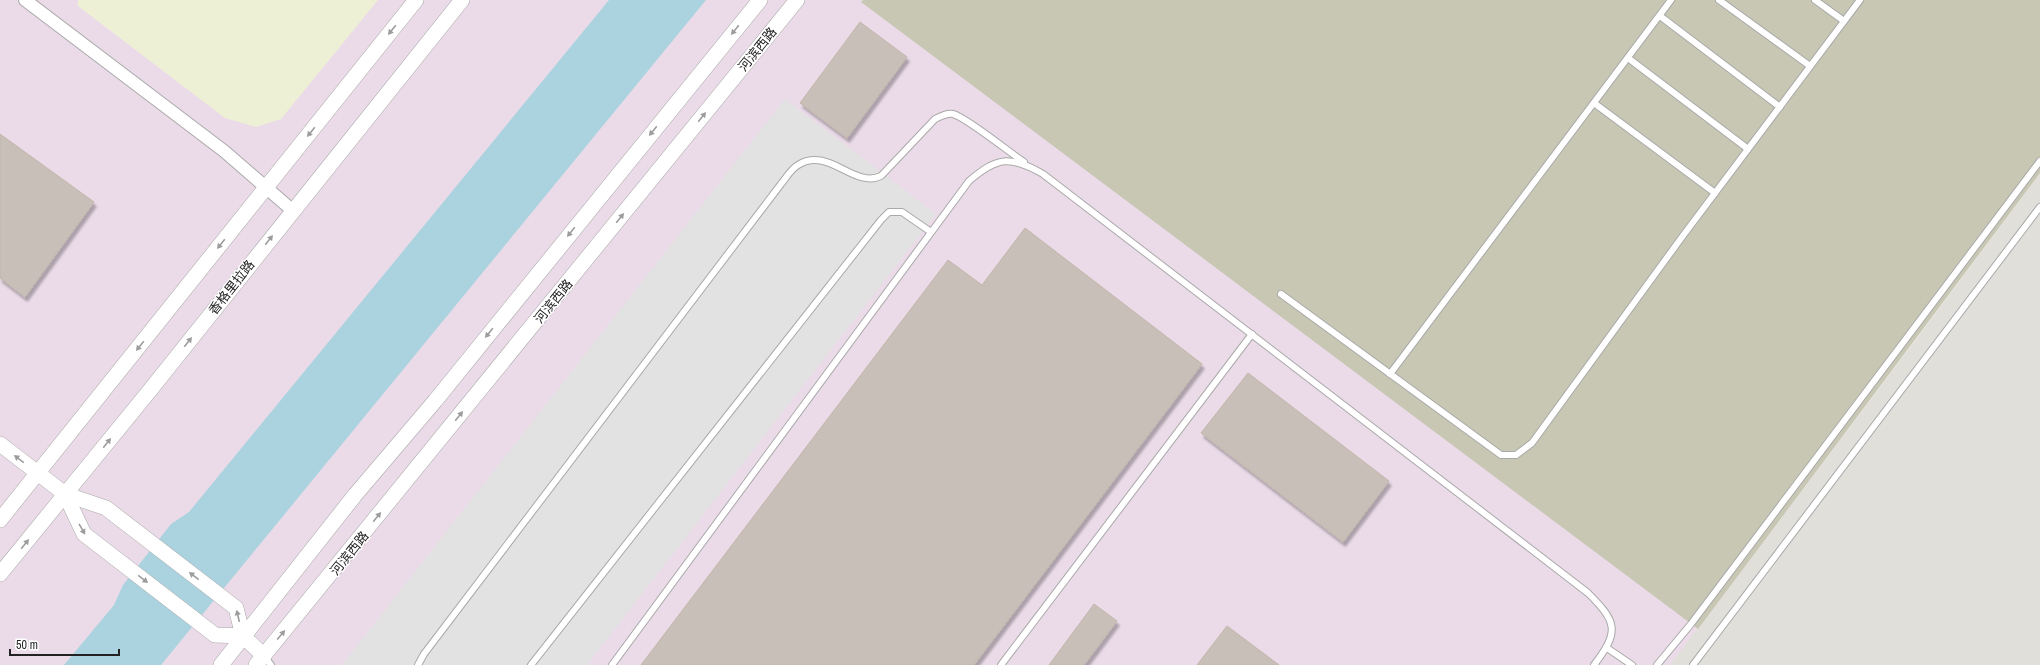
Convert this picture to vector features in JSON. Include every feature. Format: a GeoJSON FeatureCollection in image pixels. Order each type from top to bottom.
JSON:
{"type":"FeatureCollection","features":[{"type":"Feature","properties":{"kind":"street"},"geometry":{"type":"LineString","coordinates":[[25,0],[224,151],[292,210]]}},
{"type":"Feature","properties":{"kind":"street"},"geometry":{"type":"LineString","coordinates":[[0,520],[416,0]]}},
{"type":"Feature","properties":{"kind":"street","name":"香格里拉路"},"geometry":{"type":"LineString","coordinates":[[0,574],[462,0]]}},
{"type":"Feature","properties":{"kind":"street"},"geometry":{"type":"LineString","coordinates":[[221,665],[350,501],[435,401],[760,0]]}},
{"type":"Feature","properties":{"kind":"street","name":"河滨西路"},"geometry":{"type":"LineString","coordinates":[[264,662],[308,602],[797,0]]}},
{"type":"Feature","properties":{"kind":"street"},"geometry":{"type":"LineString","coordinates":[[0,444],[65,494],[106,508],[236,608],[243,636],[264,662]]}},
{"type":"Feature","properties":{"kind":"street"},"geometry":{"type":"LineString","coordinates":[[65,494],[84,534],[215,635],[243,636]]}},
{"type":"Feature","properties":{"kind":"lane"},"geometry":{"type":"LineString","coordinates":[[1390,374],[1671,0]]}},
{"type":"Feature","properties":{"kind":"lane"},"geometry":{"type":"LineString","coordinates":[[1719,0],[1810,66]]}},
{"type":"Feature","properties":{"kind":"lane"},"geometry":{"type":"LineString","coordinates":[[1815,0],[1844,21]]}},
{"type":"Feature","properties":{"kind":"lane"},"geometry":{"type":"LineString","coordinates":[[1280,294],[1501,455],[1516,455],[1532,443],[1715,193],[1860,0]]}},
{"type":"Feature","properties":{"kind":"lane"},"geometry":{"type":"LineString","coordinates":[[1660,16],[1780,107]]}},
{"type":"Feature","properties":{"kind":"lane"},"geometry":{"type":"LineString","coordinates":[[1628,58],[1748,149]]}},
{"type":"Feature","properties":{"kind":"lane"},"geometry":{"type":"LineString","coordinates":[[1594,103],[1715,193]]}},
{"type":"Feature","properties":{"kind":"lane"},"geometry":{"type":"LineString","coordinates":[[418,665],[424,654],[797,165],[808,161],[822,160],[840,166],[859,176],[874,180],[881,176],[935,119],[944,115],[953,114],[968,122],[1025,164],[1058,184],[1588,592],[1609,617],[1613,627],[1607,648],[1594,665]]}},
{"type":"Feature","properties":{"kind":"lane"},"geometry":{"type":"LineString","coordinates":[[1656,665],[1691,624],[2040,161]]}},
{"type":"Feature","properties":{"kind":"lane"},"geometry":{"type":"LineString","coordinates":[[612,665],[968,182],[984,168],[997,162],[1025,164]]}},
{"type":"Feature","properties":{"kind":"lane"},"geometry":{"type":"LineString","coordinates":[[1693,665],[2040,207]]}},
{"type":"Feature","properties":{"kind":"lane"},"geometry":{"type":"LineString","coordinates":[[531,665],[881,220],[889,212],[902,212],[931,232]]}},
{"type":"Feature","properties":{"kind":"lane"},"geometry":{"type":"LineString","coordinates":[[1001,665],[1252,334]]}},
{"type":"Feature","properties":{"kind":"lane"},"geometry":{"type":"LineString","coordinates":[[1607,648],[1632,665]]}},
{"type":"Feature","properties":{"kind":"shaded area"},"geometry":{"type":"Polygon","coordinates":[[[0,0],[2040,0],[1691,624],[1698,629],[1670,665],[0,665],[0,0]]]}},
{"type":"Feature","properties":{"kind":"shaded area"},"geometry":{"type":"Polygon","coordinates":[[[78,0],[378,0],[281,119],[256,127],[225,118],[78,6],[78,0]]]}},
{"type":"Feature","properties":{"kind":"shaded area"},"geometry":{"type":"Polygon","coordinates":[[[863,0],[2040,0],[2040,173],[1698,629],[861,2],[863,0]]]}},
{"type":"Feature","properties":{"kind":"shaded area"},"geometry":{"type":"Polygon","coordinates":[[[785,99],[936,214],[587,665],[342,665],[785,99]]]}},
{"type":"Feature","properties":{"kind":"shaded area"},"geometry":{"type":"Polygon","coordinates":[[[2040,173],[2040,665],[1670,665],[1914,342],[2040,173]]]}},
{"type":"Feature","properties":{"kind":"water"},"geometry":{"type":"Polygon","coordinates":[[[609,0],[706,0],[161,665],[64,665],[114,605],[123,585],[171,524],[189,512],[609,0]]]}},
{"type":"Feature","properties":{"kind":"building"},"geometry":{"type":"Polygon","coordinates":[[[860,22],[907,57],[847,138],[800,103],[860,22]]]}},
{"type":"Feature","properties":{"kind":"building"},"geometry":{"type":"Polygon","coordinates":[[[0,134],[94,202],[25,297],[0,278],[0,134]]]}},
{"type":"Feature","properties":{"kind":"building"},"geometry":{"type":"Polygon","coordinates":[[[1025,228],[1202,364],[974,665],[641,665],[948,260],[982,285],[1025,228]]]}},
{"type":"Feature","properties":{"kind":"building"},"geometry":{"type":"Polygon","coordinates":[[[1248,373],[1389,481],[1343,542],[1201,433],[1248,373]]]}},
{"type":"Feature","properties":{"kind":"building"},"geometry":{"type":"Polygon","coordinates":[[[1094,604],[1117,621],[1084,665],[1049,665],[1094,604]]]}},
{"type":"Feature","properties":{"kind":"building"},"geometry":{"type":"Polygon","coordinates":[[[1227,626],[1279,665],[1197,665],[1227,626]]]}}]}
